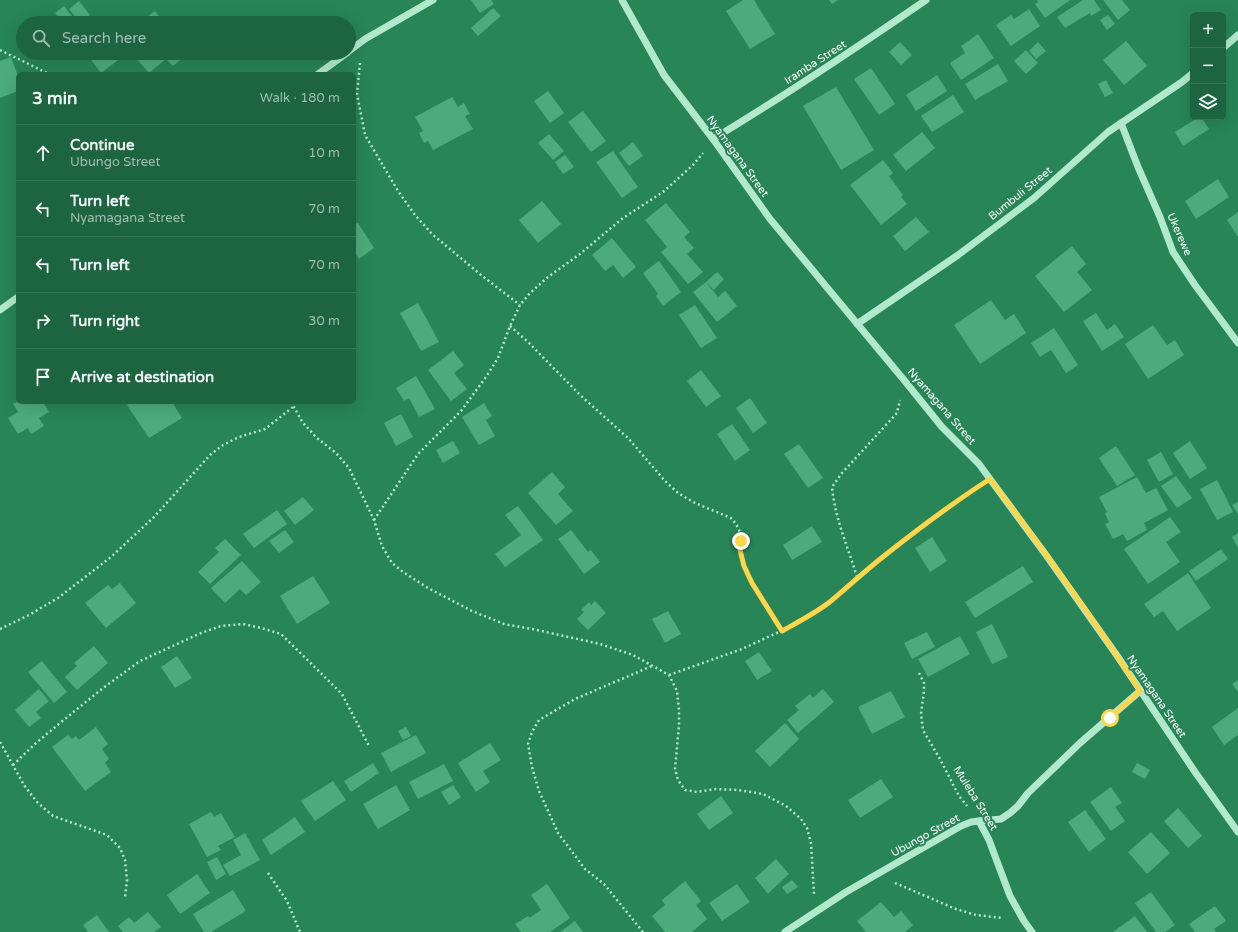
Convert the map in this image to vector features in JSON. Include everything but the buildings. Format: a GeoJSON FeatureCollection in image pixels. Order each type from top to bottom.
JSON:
{"type":"FeatureCollection","features":[{"type":"Feature","properties":{"kind":"street"},"geometry":{"type":"LineString","coordinates":[[356,46],[365,39],[433,0]]}},
{"type":"Feature","properties":{"kind":"street","name":"Nyamagana Street"},"geometry":{"type":"LineString","coordinates":[[622,0],[664,75],[713,139],[770,219],[942,427],[979,464],[1118,657],[1236,830]]}},
{"type":"Feature","properties":{"kind":"street","name":"Iramba Street"},"geometry":{"type":"LineString","coordinates":[[713,139],[846,55],[926,0]]}},
{"type":"Feature","properties":{"kind":"street"},"geometry":{"type":"LineString","coordinates":[[1226,45],[1238,35]]}},
{"type":"Feature","properties":{"kind":"street"},"geometry":{"type":"LineString","coordinates":[[321,72],[337,60]]}},
{"type":"Feature","properties":{"kind":"street","name":"Bumbuli Street"},"geometry":{"type":"LineString","coordinates":[[857,324],[958,255],[1028,203],[1108,132],[1190,75]]}},
{"type":"Feature","properties":{"kind":"street","name":"Ukerewe"},"geometry":{"type":"LineString","coordinates":[[1121,124],[1173,252],[1194,285],[1238,343]]}},
{"type":"Feature","properties":{"kind":"street"},"geometry":{"type":"LineString","coordinates":[[0,310],[16,298]]}},
{"type":"Feature","properties":{"kind":"street","name":"Ubungo Street"},"geometry":{"type":"LineString","coordinates":[[785,932],[846,892],[961,826],[971,822],[1001,819],[1010,813],[1018,806],[1028,793],[1075,748],[1140,691]]}},
{"type":"Feature","properties":{"kind":"street"},"geometry":{"type":"LineString","coordinates":[[1236,830],[1238,820]]}},
{"type":"Feature","properties":{"kind":"street","name":"Muleba Street"},"geometry":{"type":"LineString","coordinates":[[979,821],[989,840],[1010,896],[1032,932]]}},
{"type":"Feature","properties":{"kind":"path"},"geometry":{"type":"LineString","coordinates":[[365,39],[359,70],[357,94],[365,135],[383,167],[415,215],[432,234],[520,305]]}},
{"type":"Feature","properties":{"kind":"path"},"geometry":{"type":"LineString","coordinates":[[0,50],[16,58]]}},
{"type":"Feature","properties":{"kind":"path"},"geometry":{"type":"LineString","coordinates":[[20,60],[45,72]]}},
{"type":"Feature","properties":{"kind":"path"},"geometry":{"type":"LineString","coordinates":[[374,520],[418,454],[461,411],[486,377],[498,358],[520,305],[530,293],[623,218],[663,192],[693,165],[713,139]]}},
{"type":"Feature","properties":{"kind":"path"},"geometry":{"type":"LineString","coordinates":[[510,326],[628,438],[664,481],[673,489],[695,504],[731,518],[740,532],[740,550],[744,566],[752,583],[782,631]]}},
{"type":"Feature","properties":{"kind":"path"},"geometry":{"type":"LineString","coordinates":[[857,577],[839,524],[833,501],[832,487],[842,473],[897,414],[904,380]]}},
{"type":"Feature","properties":{"kind":"path"},"geometry":{"type":"LineString","coordinates":[[292,404],[303,423],[317,438],[336,453],[349,468],[374,520],[382,546],[392,564],[428,588],[472,611],[504,624],[600,644],[633,655],[669,675],[677,691],[679,725],[675,769],[678,780],[685,790],[697,792],[716,789],[738,790],[763,794],[786,806],[801,819],[807,828],[811,844],[815,913]]}},
{"type":"Feature","properties":{"kind":"path"},"geometry":{"type":"LineString","coordinates":[[0,629],[29,615],[58,598],[111,557],[154,517],[210,455],[223,445],[239,437],[265,429],[293,407]]}},
{"type":"Feature","properties":{"kind":"path"},"geometry":{"type":"LineString","coordinates":[[669,675],[742,649],[782,631],[809,616],[830,601],[885,555],[968,493],[990,479]]}},
{"type":"Feature","properties":{"kind":"path"},"geometry":{"type":"LineString","coordinates":[[13,765],[35,744],[103,688],[140,662],[201,633],[221,626],[242,624],[281,634],[342,694],[369,746]]}},
{"type":"Feature","properties":{"kind":"path"},"geometry":{"type":"LineString","coordinates":[[643,932],[604,884],[585,869],[558,833],[539,791],[532,767],[528,744],[532,732],[539,720],[575,699],[653,666]]}},
{"type":"Feature","properties":{"kind":"path","name":"Muleba Street"},"geometry":{"type":"LineString","coordinates":[[919,673],[924,682],[924,701],[921,714],[923,730],[959,796],[979,821]]}},
{"type":"Feature","properties":{"kind":"path"},"geometry":{"type":"LineString","coordinates":[[0,742],[24,785],[37,802],[54,816],[107,835],[120,848],[125,860],[127,880],[125,898]]}},
{"type":"Feature","properties":{"kind":"path"},"geometry":{"type":"LineString","coordinates":[[268,873],[287,901],[300,932]]}},
{"type":"Feature","properties":{"kind":"path"},"geometry":{"type":"LineString","coordinates":[[876,875],[934,900],[976,915],[1024,921]]}},
{"type":"Feature","properties":{"kind":"route"},"geometry":{"type":"LineString","coordinates":[[741,541],[740,550],[744,566],[752,583],[782,631],[809,616],[830,601],[885,555],[968,493],[990,479],[1046,555],[1118,657],[1140,691],[1110,718]]}}]}
